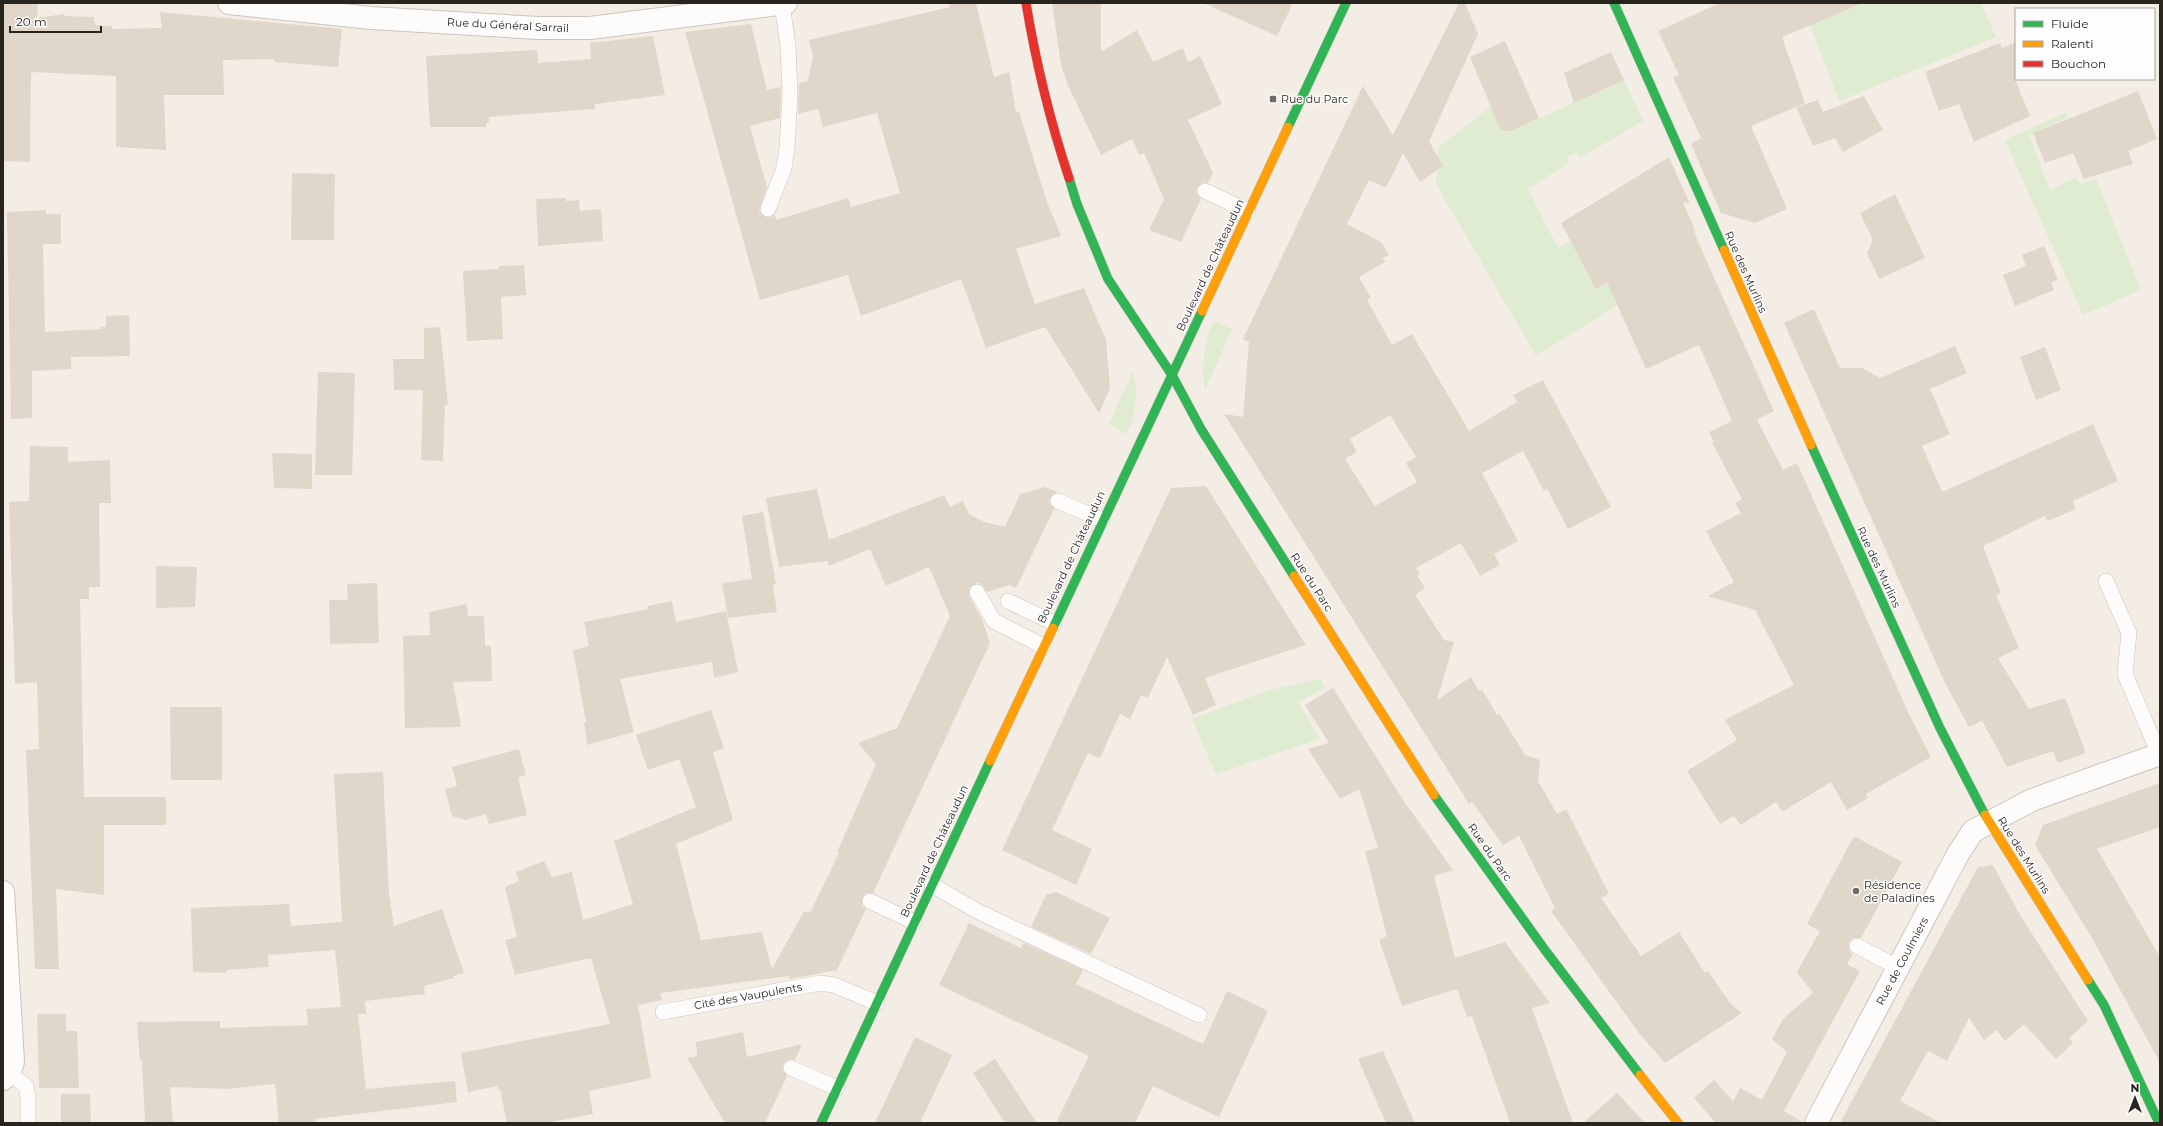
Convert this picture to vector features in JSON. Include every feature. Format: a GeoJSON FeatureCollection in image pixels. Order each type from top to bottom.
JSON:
{"type":"FeatureCollection","features":[{"type":"Feature","properties":{"kind":"street","name":"Rue du Général Sarrail"},"geometry":{"type":"LineString","coordinates":[[229,3],[371,18],[538,28],[590,28],[715,8],[784,3]]}},
{"type":"Feature","properties":{"kind":"street","name":"Rue du Parc"},"geometry":{"type":"LineString","coordinates":[[1026,3],[1036,61],[1056,140],[1077,204],[1108,279],[1172,374],[1201,429],[1420,772],[1535,936],[1678,1123]]}},
{"type":"Feature","properties":{"kind":"street","name":"Boulevard de Châteaudun"},"geometry":{"type":"LineString","coordinates":[[821,1123],[1102,520],[1346,3]]}},
{"type":"Feature","properties":{"kind":"street","name":"Rue des Murlins"},"geometry":{"type":"LineString","coordinates":[[1614,3],[1862,560],[1940,728],[1990,822],[2104,1005],[2159,1123]]}},
{"type":"Feature","properties":{"kind":"street","name":"Rue de Coulmiers"},"geometry":{"type":"LineString","coordinates":[[1816,1123],[1958,854],[1973,831],[2032,800],[2160,754]]}},
{"type":"Feature","properties":{"kind":"street"},"geometry":{"type":"LineString","coordinates":[[3,892],[13,1062],[6,1076]]}},
{"type":"Feature","properties":{"kind":"lane"},"geometry":{"type":"LineString","coordinates":[[768,209],[784,168],[787,149],[790,94],[784,3]]}},
{"type":"Feature","properties":{"kind":"lane"},"geometry":{"type":"LineString","coordinates":[[1205,191],[1248,211]]}},
{"type":"Feature","properties":{"kind":"lane"},"geometry":{"type":"LineString","coordinates":[[1058,501],[1102,520]]}},
{"type":"Feature","properties":{"kind":"lane"},"geometry":{"type":"LineString","coordinates":[[2106,581],[2128,633],[2125,674],[2160,754]]}},
{"type":"Feature","properties":{"kind":"lane"},"geometry":{"type":"LineString","coordinates":[[978,594],[994,621],[1043,646]]}},
{"type":"Feature","properties":{"kind":"lane"},"geometry":{"type":"LineString","coordinates":[[1008,600],[1054,623]]}},
{"type":"Feature","properties":{"kind":"lane"},"geometry":{"type":"LineString","coordinates":[[932,884],[979,912],[1199,1015]]}},
{"type":"Feature","properties":{"kind":"lane"},"geometry":{"type":"LineString","coordinates":[[870,901],[914,922]]}},
{"type":"Feature","properties":{"kind":"lane"},"geometry":{"type":"LineString","coordinates":[[1857,946],[1899,968]]}},
{"type":"Feature","properties":{"kind":"lane","name":"Cité des Vaupulents"},"geometry":{"type":"LineString","coordinates":[[663,1012],[820,983],[834,985],[877,1003]]}},
{"type":"Feature","properties":{"kind":"lane"},"geometry":{"type":"LineString","coordinates":[[791,1068],[837,1088]]}},
{"type":"Feature","properties":{"kind":"lane"},"geometry":{"type":"LineString","coordinates":[[6,1076],[26,1086],[28,1097],[28,1123]]}},
{"type":"Feature","properties":{"kind":"green space"},"geometry":{"type":"Polygon","coordinates":[[[1826,3],[1981,3],[1996,37],[1839,101],[1805,12],[1826,3]]]}},
{"type":"Feature","properties":{"kind":"green space"},"geometry":{"type":"Polygon","coordinates":[[[1624,80],[1643,121],[1580,158],[1576,152],[1567,157],[1570,162],[1528,189],[1558,248],[1571,241],[1596,289],[1695,230],[1703,252],[1536,356],[1436,184],[1438,148],[1491,106],[1511,131],[1624,80]]]}},
{"type":"Feature","properties":{"kind":"green space"},"geometry":{"type":"Polygon","coordinates":[[[2067,112],[2068,117],[2029,135],[2050,190],[2075,178],[2081,184],[2096,179],[2141,290],[2083,315],[2005,140],[2067,112]]]}},
{"type":"Feature","properties":{"kind":"green space"},"geometry":{"type":"Polygon","coordinates":[[[1214,321],[1232,329],[1205,391],[1203,373],[1204,355],[1214,321]]]}},
{"type":"Feature","properties":{"kind":"green space"},"geometry":{"type":"Polygon","coordinates":[[[1133,371],[1136,388],[1136,403],[1133,418],[1127,434],[1109,424],[1133,371]]]}},
{"type":"Feature","properties":{"kind":"green space"},"geometry":{"type":"Polygon","coordinates":[[[1321,679],[1325,688],[1298,702],[1320,739],[1216,774],[1192,719],[1270,690],[1321,679]]]}},
{"type":"Feature","properties":{"kind":"building"},"geometry":{"type":"Polygon","coordinates":[[[3,3],[38,3],[37,18],[64,14],[64,16],[94,17],[95,25],[112,26],[112,29],[162,28],[160,12],[342,29],[338,67],[274,62],[274,59],[223,60],[224,95],[164,95],[166,150],[116,147],[116,76],[31,72],[30,162],[3,161],[3,3]]]}},
{"type":"Feature","properties":{"kind":"building"},"geometry":{"type":"Polygon","coordinates":[[[949,3],[976,3],[994,77],[1009,72],[1016,112],[1019,112],[1046,199],[1061,236],[1016,249],[1035,304],[1084,288],[1106,340],[1110,388],[1099,413],[1045,327],[986,348],[961,279],[861,316],[848,275],[760,300],[685,32],[751,24],[767,90],[781,87],[780,118],[750,126],[767,187],[759,211],[765,217],[770,218],[775,215],[776,220],[848,198],[851,207],[900,193],[877,113],[823,127],[818,109],[798,114],[799,83],[808,81],[813,57],[809,40],[950,7],[949,3]]]}},
{"type":"Feature","properties":{"kind":"building"},"geometry":{"type":"Polygon","coordinates":[[[1052,3],[1101,3],[1101,52],[1137,30],[1153,62],[1183,48],[1188,62],[1200,56],[1222,104],[1188,120],[1213,173],[1208,183],[1204,182],[1197,187],[1196,192],[1201,199],[1181,242],[1149,230],[1164,199],[1144,153],[1139,155],[1132,139],[1101,155],[1067,83],[1061,65],[1052,3]]]}},
{"type":"Feature","properties":{"kind":"building"},"geometry":{"type":"Polygon","coordinates":[[[1203,3],[1293,3],[1277,36],[1203,3]]]}},
{"type":"Feature","properties":{"kind":"building"},"geometry":{"type":"Polygon","coordinates":[[[1459,3],[1465,3],[1478,34],[1429,141],[1443,166],[1420,182],[1403,153],[1386,188],[1369,180],[1347,224],[1381,242],[1389,255],[1383,258],[1385,262],[1359,277],[1371,298],[1367,300],[1392,345],[1412,334],[1469,431],[1517,402],[1513,395],[1543,380],[1611,507],[1568,529],[1547,489],[1544,491],[1523,451],[1482,473],[1518,541],[1494,554],[1500,565],[1480,576],[1461,543],[1416,568],[1420,573],[1417,575],[1425,588],[1415,595],[1444,640],[1454,642],[1437,700],[1471,677],[1479,691],[1482,689],[1497,715],[1499,713],[1525,755],[1540,760],[1538,781],[1557,814],[1566,809],[1609,894],[1601,898],[1641,956],[1679,932],[1705,973],[1708,971],[1730,1003],[1742,1013],[1665,1063],[1639,1033],[1551,911],[1555,908],[1519,836],[1503,845],[1472,802],[1469,804],[1224,414],[1243,417],[1249,342],[1243,339],[1363,86],[1403,152],[1393,135],[1459,3]],[[1390,415],[1350,439],[1357,452],[1345,459],[1375,506],[1417,482],[1406,463],[1416,457],[1390,415]]]}},
{"type":"Feature","properties":{"kind":"building"},"geometry":{"type":"Polygon","coordinates":[[[1720,3],[1863,3],[1782,37],[1805,103],[1751,126],[1787,209],[1755,223],[1721,213],[1691,144],[1701,138],[1673,77],[1679,75],[1658,31],[1720,3]]]}},
{"type":"Feature","properties":{"kind":"building"},"geometry":{"type":"Polygon","coordinates":[[[653,36],[665,95],[595,104],[595,109],[489,117],[490,123],[486,123],[486,127],[430,127],[426,56],[537,50],[538,63],[591,59],[590,43],[653,36]]]}},
{"type":"Feature","properties":{"kind":"building"},"geometry":{"type":"Polygon","coordinates":[[[1505,41],[1539,118],[1511,131],[1501,131],[1470,57],[1505,41]]]}},
{"type":"Feature","properties":{"kind":"building"},"geometry":{"type":"Polygon","coordinates":[[[2015,42],[2015,80],[2030,116],[1974,142],[1959,104],[1939,111],[1925,72],[2000,43],[2002,48],[2015,42]]]}},
{"type":"Feature","properties":{"kind":"building"},"geometry":{"type":"Polygon","coordinates":[[[1611,52],[1624,80],[1574,103],[1564,73],[1611,52]]]}},
{"type":"Feature","properties":{"kind":"building"},"geometry":{"type":"Polygon","coordinates":[[[2138,91],[2157,139],[2128,151],[2133,164],[2084,179],[2073,153],[2045,163],[2033,133],[2138,91]]]}},
{"type":"Feature","properties":{"kind":"building"},"geometry":{"type":"Polygon","coordinates":[[[1864,96],[1883,130],[1843,152],[1835,138],[1813,146],[1796,107],[1818,100],[1823,112],[1864,96]]]}},
{"type":"Feature","properties":{"kind":"building"},"geometry":{"type":"Polygon","coordinates":[[[1669,157],[1690,204],[1683,202],[1695,230],[1693,231],[1774,411],[1757,420],[1783,470],[1797,463],[1909,714],[1931,757],[1866,794],[1868,798],[1847,810],[1831,782],[1782,812],[1776,802],[1741,825],[1734,816],[1720,824],[1687,771],[1737,740],[1725,720],[1794,685],[1755,610],[1708,596],[1734,582],[1706,531],[1741,513],[1735,503],[1742,499],[1712,443],[1714,442],[1709,432],[1732,421],[1699,345],[1646,369],[1607,282],[1596,289],[1561,223],[1669,157]]]}},
{"type":"Feature","properties":{"kind":"building"},"geometry":{"type":"Polygon","coordinates":[[[292,173],[335,174],[334,240],[291,240],[292,173]]]}},
{"type":"Feature","properties":{"kind":"building"},"geometry":{"type":"Polygon","coordinates":[[[1895,194],[1925,258],[1879,279],[1867,253],[1873,240],[1860,213],[1895,194]]]}},
{"type":"Feature","properties":{"kind":"building"},"geometry":{"type":"Polygon","coordinates":[[[566,198],[566,201],[579,200],[580,211],[601,209],[603,241],[538,246],[536,199],[566,198]]]}},
{"type":"Feature","properties":{"kind":"building"},"geometry":{"type":"Polygon","coordinates":[[[46,210],[46,214],[61,214],[61,244],[43,244],[45,332],[102,329],[101,327],[106,327],[106,316],[129,315],[130,356],[71,357],[71,369],[32,371],[32,418],[11,419],[7,212],[46,210]]]}},
{"type":"Feature","properties":{"kind":"building"},"geometry":{"type":"Polygon","coordinates":[[[2044,246],[2058,280],[2051,282],[2054,290],[2015,306],[2003,275],[2026,266],[2022,255],[2044,246]]]}},
{"type":"Feature","properties":{"kind":"building"},"geometry":{"type":"Polygon","coordinates":[[[524,265],[526,295],[501,297],[503,339],[467,341],[463,271],[499,269],[499,266],[524,265]]]}},
{"type":"Feature","properties":{"kind":"building"},"geometry":{"type":"Polygon","coordinates":[[[1814,309],[1840,368],[1862,368],[1880,378],[1955,346],[1967,373],[1930,389],[1950,434],[1922,446],[1942,492],[2093,424],[2118,481],[2073,501],[2076,509],[2048,521],[2045,516],[1983,546],[2001,593],[1996,595],[2019,648],[1998,658],[2029,709],[2065,698],[2086,753],[2058,763],[2053,751],[2007,767],[1982,721],[1969,727],[1946,685],[1784,323],[1814,309]]]}},
{"type":"Feature","properties":{"kind":"building"},"geometry":{"type":"Polygon","coordinates":[[[440,327],[448,405],[445,405],[443,461],[421,460],[423,390],[394,390],[393,359],[424,359],[424,328],[440,327]]]}},
{"type":"Feature","properties":{"kind":"building"},"geometry":{"type":"Polygon","coordinates":[[[2045,347],[2061,390],[2036,400],[2020,357],[2045,347]]]}},
{"type":"Feature","properties":{"kind":"building"},"geometry":{"type":"Polygon","coordinates":[[[318,372],[355,373],[352,475],[315,475],[318,372]]]}},
{"type":"Feature","properties":{"kind":"building"},"geometry":{"type":"Polygon","coordinates":[[[30,446],[68,447],[68,462],[110,460],[111,503],[99,503],[100,587],[89,587],[89,599],[80,599],[84,797],[166,797],[166,825],[104,825],[104,895],[56,889],[59,969],[35,969],[26,750],[39,749],[37,682],[15,684],[9,502],[29,501],[30,446]]]}},
{"type":"Feature","properties":{"kind":"building"},"geometry":{"type":"Polygon","coordinates":[[[272,453],[312,454],[312,489],[274,488],[272,453]]]}},
{"type":"Feature","properties":{"kind":"building"},"geometry":{"type":"Polygon","coordinates":[[[1206,486],[1306,645],[1205,678],[1216,705],[1193,715],[1167,657],[1148,698],[1141,695],[1130,719],[1120,714],[1100,758],[1088,753],[1052,830],[1092,849],[1076,885],[1002,850],[1171,488],[1206,486]]]}},
{"type":"Feature","properties":{"kind":"building"},"geometry":{"type":"Polygon","coordinates":[[[1045,487],[1057,492],[1050,498],[1049,502],[1054,509],[1016,588],[1009,585],[987,592],[982,584],[977,583],[969,588],[969,596],[982,619],[990,643],[873,893],[865,893],[862,898],[862,906],[866,909],[837,970],[790,979],[789,976],[660,993],[662,1000],[638,1005],[651,1078],[589,1091],[593,1114],[546,1123],[507,1123],[500,1089],[498,1090],[497,1086],[468,1092],[461,1053],[610,1024],[591,958],[515,975],[505,940],[517,937],[505,887],[519,881],[516,872],[544,861],[552,877],[572,872],[583,920],[633,904],[614,841],[696,807],[679,759],[648,770],[636,735],[711,710],[724,748],[713,752],[733,820],[676,844],[701,940],[762,932],[772,969],[804,911],[810,913],[839,853],[837,852],[876,764],[858,743],[897,728],[950,616],[929,567],[886,586],[870,549],[829,566],[827,561],[779,567],[766,498],[817,489],[829,540],[944,495],[950,507],[963,501],[969,514],[984,522],[1005,527],[1020,494],[1045,487]]]}},
{"type":"Feature","properties":{"kind":"building"},"geometry":{"type":"Polygon","coordinates":[[[763,512],[776,584],[773,585],[777,612],[728,618],[722,583],[752,579],[742,516],[763,512]]]}},
{"type":"Feature","properties":{"kind":"building"},"geometry":{"type":"Polygon","coordinates":[[[156,566],[197,567],[195,607],[156,608],[156,566]]]}},
{"type":"Feature","properties":{"kind":"building"},"geometry":{"type":"Polygon","coordinates":[[[377,583],[379,643],[330,644],[329,600],[348,600],[347,584],[377,583]]]}},
{"type":"Feature","properties":{"kind":"building"},"geometry":{"type":"Polygon","coordinates":[[[672,601],[676,622],[726,611],[738,672],[714,678],[712,662],[620,679],[634,732],[587,745],[584,722],[586,722],[573,650],[589,646],[584,622],[648,609],[647,606],[672,601]]]}},
{"type":"Feature","properties":{"kind":"building"},"geometry":{"type":"Polygon","coordinates":[[[467,604],[468,616],[484,616],[485,646],[491,646],[492,681],[453,682],[461,727],[405,728],[403,636],[430,635],[429,612],[467,604]]]}},
{"type":"Feature","properties":{"kind":"building"},"geometry":{"type":"Polygon","coordinates":[[[1333,688],[1403,800],[1453,870],[1434,876],[1455,958],[1505,942],[1550,1003],[1532,1008],[1573,1123],[1510,1123],[1472,1016],[1467,1017],[1457,989],[1402,1006],[1379,940],[1387,936],[1365,851],[1378,848],[1359,789],[1340,799],[1308,749],[1329,743],[1305,705],[1333,688]]]}},
{"type":"Feature","properties":{"kind":"building"},"geometry":{"type":"Polygon","coordinates":[[[170,707],[222,707],[222,780],[171,780],[170,707]]]}},
{"type":"Feature","properties":{"kind":"building"},"geometry":{"type":"Polygon","coordinates":[[[519,749],[526,775],[518,777],[527,815],[489,824],[486,814],[465,820],[452,816],[445,789],[457,786],[452,767],[519,749]]]}},
{"type":"Feature","properties":{"kind":"building"},"geometry":{"type":"Polygon","coordinates":[[[383,772],[389,893],[394,926],[442,909],[464,973],[453,976],[454,978],[424,986],[425,994],[365,1001],[366,1014],[358,1014],[366,1089],[455,1081],[457,1102],[315,1119],[316,1123],[279,1123],[275,1084],[227,1089],[170,1087],[173,1123],[145,1123],[142,1061],[140,1061],[137,1022],[220,1021],[220,1028],[308,1025],[306,1009],[341,1007],[335,950],[268,955],[269,967],[226,970],[226,973],[193,972],[191,908],[289,904],[291,926],[342,922],[334,774],[383,772]]]}},
{"type":"Feature","properties":{"kind":"building"},"geometry":{"type":"Polygon","coordinates":[[[2160,783],[2160,827],[2097,849],[2160,957],[2160,1063],[2092,938],[2035,845],[2043,825],[2160,783]]]}},
{"type":"Feature","properties":{"kind":"building"},"geometry":{"type":"Polygon","coordinates":[[[1854,836],[1902,862],[1861,938],[1853,938],[1849,942],[1849,950],[1853,954],[1847,964],[1860,971],[1784,1111],[1804,1123],[1716,1123],[1694,1098],[1714,1080],[1733,1101],[1740,1088],[1762,1100],[1787,1052],[1772,1039],[1783,1019],[1813,993],[1797,972],[1820,931],[1807,924],[1854,836]]]}},
{"type":"Feature","properties":{"kind":"building"},"geometry":{"type":"Polygon","coordinates":[[[1993,865],[2020,915],[2088,1021],[2069,1038],[2073,1043],[2056,1059],[2024,1024],[2005,1041],[1997,1030],[1984,1040],[1969,1018],[1947,1061],[1928,1051],[1900,1101],[1941,1123],[1840,1123],[1978,867],[1993,865]]]}},
{"type":"Feature","properties":{"kind":"building"},"geometry":{"type":"Polygon","coordinates":[[[1056,892],[1110,918],[1091,954],[1031,927],[1046,895],[1056,892]]]}},
{"type":"Feature","properties":{"kind":"building"},"geometry":{"type":"Polygon","coordinates":[[[969,923],[1021,948],[1024,943],[1083,970],[1076,984],[1203,1044],[1227,991],[1268,1011],[1219,1117],[1153,1086],[1135,1123],[1056,1123],[1089,1056],[939,985],[969,923]]]}},
{"type":"Feature","properties":{"kind":"building"},"geometry":{"type":"Polygon","coordinates":[[[37,1014],[66,1014],[66,1031],[77,1031],[79,1088],[39,1088],[37,1014]]]}},
{"type":"Feature","properties":{"kind":"building"},"geometry":{"type":"Polygon","coordinates":[[[743,1032],[747,1057],[802,1044],[795,1060],[790,1059],[783,1064],[782,1069],[787,1076],[765,1123],[725,1123],[687,1058],[697,1056],[696,1042],[743,1032]]]}},
{"type":"Feature","properties":{"kind":"building"},"geometry":{"type":"Polygon","coordinates":[[[915,1037],[952,1055],[920,1123],[875,1123],[915,1037]]]}},
{"type":"Feature","properties":{"kind":"building"},"geometry":{"type":"Polygon","coordinates":[[[1383,1051],[1415,1123],[1386,1123],[1358,1059],[1383,1051]]]}},
{"type":"Feature","properties":{"kind":"building"},"geometry":{"type":"Polygon","coordinates":[[[995,1059],[1037,1123],[1005,1123],[973,1073],[995,1059]]]}},
{"type":"Feature","properties":{"kind":"building"},"geometry":{"type":"Polygon","coordinates":[[[1617,1093],[1645,1123],[1583,1123],[1617,1093]]]}},
{"type":"Feature","properties":{"kind":"building"},"geometry":{"type":"Polygon","coordinates":[[[61,1094],[90,1094],[91,1123],[61,1123],[61,1094]]]}},
{"type":"Feature","properties":{"kind":"traffic: fast"},"geometry":{"type":"LineString","coordinates":[[1288,127],[1346,3]]}},
{"type":"Feature","properties":{"kind":"traffic: fast"},"geometry":{"type":"LineString","coordinates":[[1614,3],[1724,250]]}},
{"type":"Feature","properties":{"kind":"traffic: fast"},"geometry":{"type":"LineString","coordinates":[[1069,178],[1077,204],[1108,279],[1172,375],[1201,429],[1294,576]]}},
{"type":"Feature","properties":{"kind":"traffic: fast"},"geometry":{"type":"LineString","coordinates":[[1053,628],[1202,311]]}},
{"type":"Feature","properties":{"kind":"traffic: fast"},"geometry":{"type":"LineString","coordinates":[[1811,445],[1940,728],[1985,815]]}},
{"type":"Feature","properties":{"kind":"traffic: fast"},"geometry":{"type":"LineString","coordinates":[[821,1123],[990,761]]}},
{"type":"Feature","properties":{"kind":"traffic: fast"},"geometry":{"type":"LineString","coordinates":[[1434,795],[1545,950],[1640,1075]]}},
{"type":"Feature","properties":{"kind":"traffic: fast"},"geometry":{"type":"LineString","coordinates":[[2088,980],[2104,1005],[2159,1123]]}},
{"type":"Feature","properties":{"kind":"traffic: slow"},"geometry":{"type":"LineString","coordinates":[[1202,311],[1288,127]]}},
{"type":"Feature","properties":{"kind":"traffic: slow"},"geometry":{"type":"LineString","coordinates":[[1724,250],[1811,445]]}},
{"type":"Feature","properties":{"kind":"traffic: slow"},"geometry":{"type":"LineString","coordinates":[[1294,576],[1434,795]]}},
{"type":"Feature","properties":{"kind":"traffic: slow"},"geometry":{"type":"LineString","coordinates":[[990,761],[1053,628]]}},
{"type":"Feature","properties":{"kind":"traffic: slow"},"geometry":{"type":"LineString","coordinates":[[1985,815],[2088,980]]}},
{"type":"Feature","properties":{"kind":"traffic: slow"},"geometry":{"type":"LineString","coordinates":[[1640,1075],[1678,1123]]}},
{"type":"Feature","properties":{"kind":"traffic: jam"},"geometry":{"type":"LineString","coordinates":[[1026,3],[1044,92],[1069,178]]}},
{"type":"Feature","properties":{"kind":"place","name":"Rue du Parc"},"geometry":{"type":"Point","coordinates":[1273,99]}},
{"type":"Feature","properties":{"kind":"place","name":"Résidence de Paladines"},"geometry":{"type":"Point","coordinates":[1856,891]}}]}
